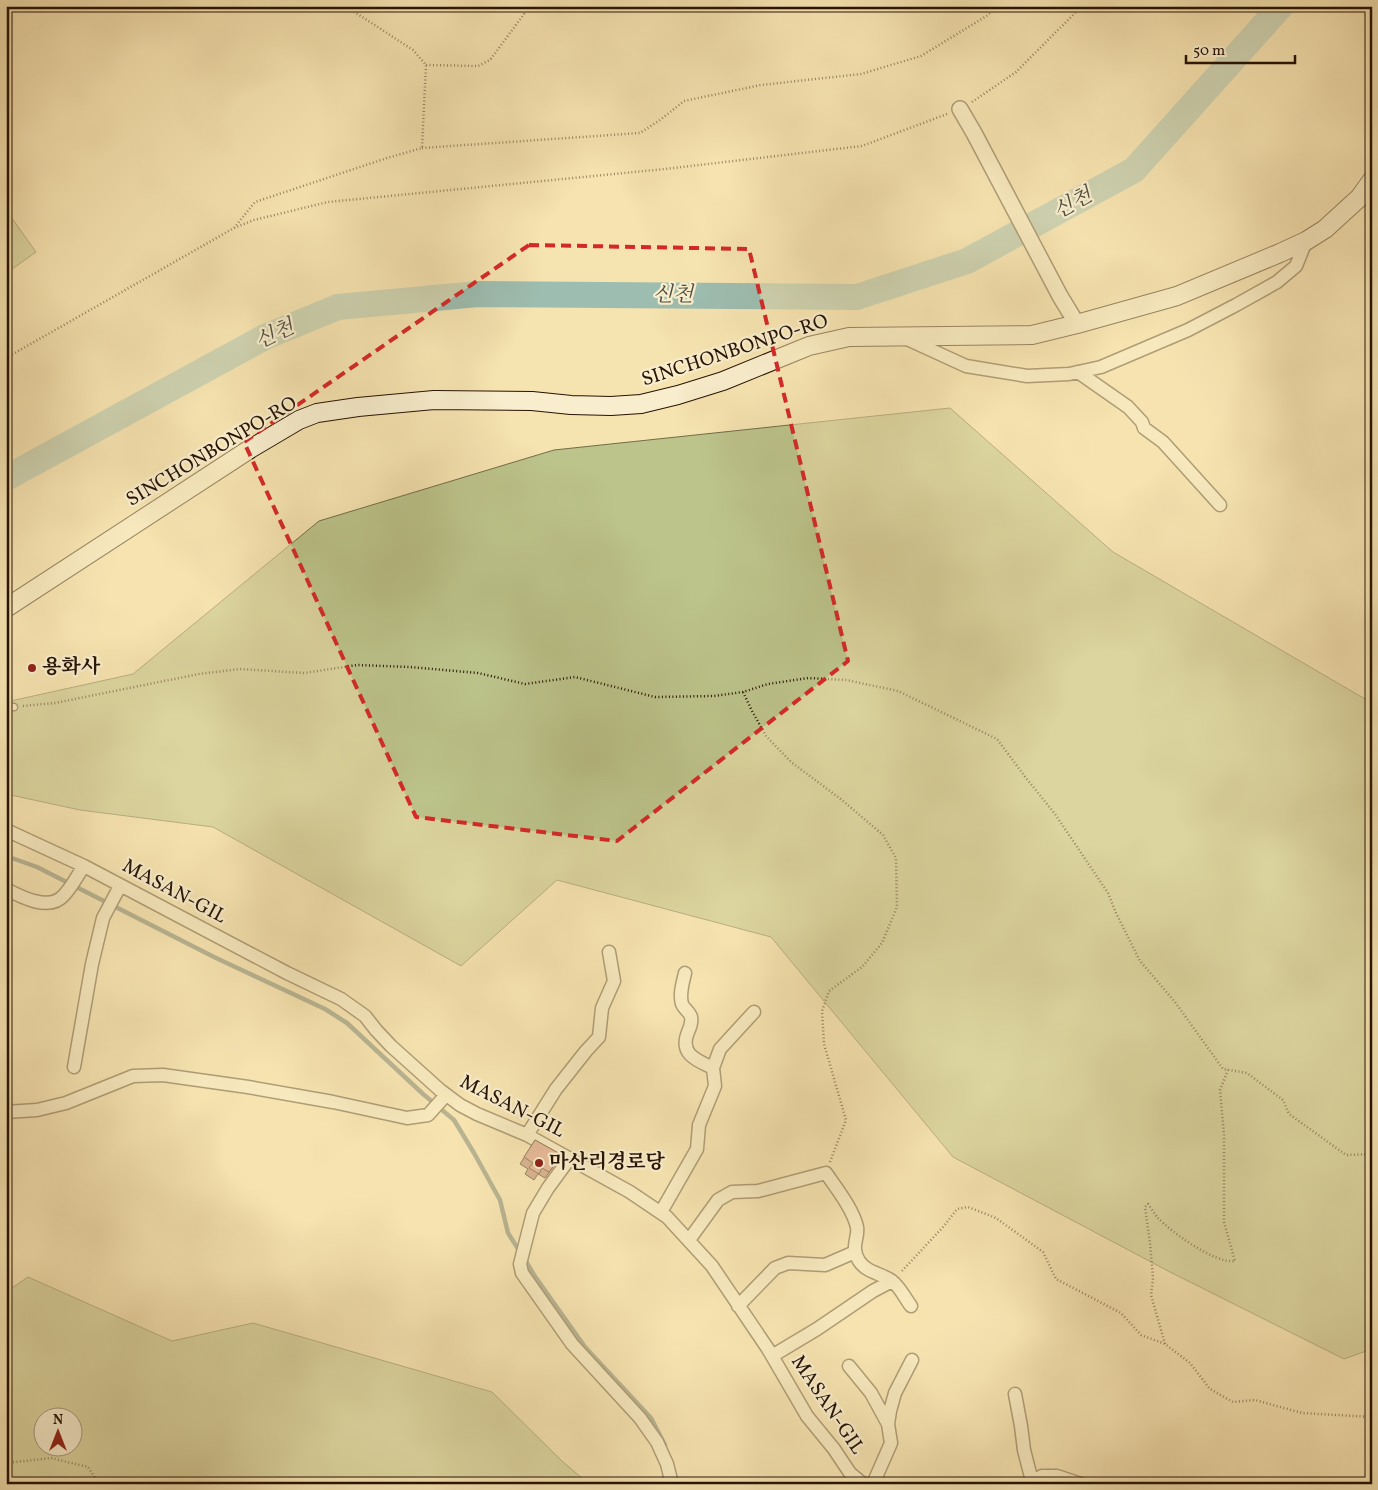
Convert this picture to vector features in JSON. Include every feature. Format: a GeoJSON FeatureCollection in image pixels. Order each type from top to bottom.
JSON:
{"type":"FeatureCollection","features":[{"type":"Feature","properties":{"kind":"main road","name":"SINCHONBONPO-RO"},"geometry":{"type":"LineString","coordinates":[[6,608],[250,449],[299,420],[317,413],[434,400],[611,406],[641,404],[723,381],[809,346],[849,337],[1032,335],[1177,296],[1306,241],[1325,229],[1365,196],[1372,180]]}},
{"type":"Feature","properties":{"kind":"street"},"geometry":{"type":"LineString","coordinates":[[960,110],[1077,324]]}},
{"type":"Feature","properties":{"kind":"street"},"geometry":{"type":"LineString","coordinates":[[901,336],[966,366],[1027,376],[1070,374],[1101,367],[1188,330],[1277,282],[1296,266],[1306,241]]}},
{"type":"Feature","properties":{"kind":"street"},"geometry":{"type":"LineString","coordinates":[[1078,372],[1128,407],[1142,422],[1144,428],[1163,442],[1220,505]]}},
{"type":"Feature","properties":{"kind":"street","name":"MASAN-GIL"},"geometry":{"type":"LineString","coordinates":[[6,830],[84,866],[117,891],[341,999],[365,1016],[442,1099],[528,1135],[630,1192],[661,1212],[712,1266],[772,1356],[807,1416],[834,1449],[850,1473],[863,1484]]}},
{"type":"Feature","properties":{"kind":"street"},"geometry":{"type":"LineString","coordinates":[[6,889],[27,900],[48,903],[63,897],[84,866]]}},
{"type":"Feature","properties":{"kind":"street"},"geometry":{"type":"LineString","coordinates":[[74,1067],[92,964],[103,918],[117,891]]}},
{"type":"Feature","properties":{"kind":"street"},"geometry":{"type":"LineString","coordinates":[[528,1135],[556,1089],[586,1051],[600,1037],[602,1008],[614,981],[609,952]]}},
{"type":"Feature","properties":{"kind":"street"},"geometry":{"type":"LineString","coordinates":[[685,973],[681,990],[682,1005],[691,1016],[691,1026],[684,1041],[688,1052],[695,1059],[713,1068]]}},
{"type":"Feature","properties":{"kind":"street"},"geometry":{"type":"LineString","coordinates":[[661,1212],[697,1149],[699,1125],[715,1086],[713,1068],[720,1049],[754,1012]]}},
{"type":"Feature","properties":{"kind":"street"},"geometry":{"type":"LineString","coordinates":[[6,1112],[38,1110],[66,1103],[133,1076],[163,1075],[248,1087],[408,1118],[428,1114],[442,1099]]}},
{"type":"Feature","properties":{"kind":"street"},"geometry":{"type":"LineString","coordinates":[[570,1158],[548,1188],[533,1213],[520,1264],[522,1273],[572,1344],[640,1418],[657,1442],[667,1464],[672,1484]]}},
{"type":"Feature","properties":{"kind":"street"},"geometry":{"type":"LineString","coordinates":[[689,1240],[718,1200],[732,1192],[758,1191],[826,1173],[848,1207],[857,1228],[855,1252],[860,1262],[870,1272],[892,1281],[911,1306]]}},
{"type":"Feature","properties":{"kind":"street"},"geometry":{"type":"LineString","coordinates":[[738,1306],[775,1268],[788,1263],[825,1265],[855,1252]]}},
{"type":"Feature","properties":{"kind":"street"},"geometry":{"type":"LineString","coordinates":[[772,1356],[817,1329],[873,1291],[892,1281]]}},
{"type":"Feature","properties":{"kind":"street"},"geometry":{"type":"LineString","coordinates":[[873,1484],[891,1444],[888,1424],[895,1392],[912,1360]]}},
{"type":"Feature","properties":{"kind":"street"},"geometry":{"type":"LineString","coordinates":[[849,1366],[871,1393],[888,1424]]}},
{"type":"Feature","properties":{"kind":"street"},"geometry":{"type":"LineString","coordinates":[[1015,1394],[1030,1482],[1042,1476],[1058,1476],[1081,1484]]}},
{"type":"Feature","properties":{"kind":"lane"},"geometry":{"type":"LineString","coordinates":[[6,708],[14,707]]}},
{"type":"Feature","properties":{"kind":"path"},"geometry":{"type":"LineString","coordinates":[[342,6],[353,11],[413,50],[426,65],[422,148]]}},
{"type":"Feature","properties":{"kind":"path"},"geometry":{"type":"LineString","coordinates":[[426,65],[478,66],[490,60],[530,6]]}},
{"type":"Feature","properties":{"kind":"path"},"geometry":{"type":"LineString","coordinates":[[234,228],[255,202],[422,148],[640,132],[660,120],[684,101],[761,84],[861,74],[921,56],[988,15],[996,6]]}},
{"type":"Feature","properties":{"kind":"path"},"geometry":{"type":"LineString","coordinates":[[6,358],[234,228],[254,220],[328,202],[665,169],[862,146],[960,110],[1016,72],[1082,6]]}},
{"type":"Feature","properties":{"kind":"path"},"geometry":{"type":"LineString","coordinates":[[14,707],[55,703],[207,673],[240,669],[304,673],[357,665],[410,666],[478,674],[525,684],[575,677],[655,698],[714,696],[743,692],[768,684],[808,678],[846,680],[898,691],[997,738],[1054,814],[1108,893],[1140,961],[1175,1002],[1224,1069],[1247,1073],[1283,1100],[1289,1114],[1346,1155],[1372,1154]]}},
{"type":"Feature","properties":{"kind":"path"},"geometry":{"type":"LineString","coordinates":[[743,692],[766,736],[791,762],[842,800],[883,835],[896,858],[897,907],[882,943],[862,967],[829,991],[822,1011],[824,1044],[846,1120],[826,1173]]}},
{"type":"Feature","properties":{"kind":"path"},"geometry":{"type":"LineString","coordinates":[[1165,1344],[1151,1295],[1153,1278],[1145,1207],[1148,1204],[1157,1217],[1191,1244],[1218,1259],[1228,1262],[1235,1261],[1224,1222],[1224,1135],[1220,1090],[1228,1070]]}},
{"type":"Feature","properties":{"kind":"path"},"geometry":{"type":"LineString","coordinates":[[892,1281],[944,1226],[956,1209],[968,1207],[996,1218],[1043,1252],[1056,1279],[1121,1313],[1142,1335],[1165,1344],[1190,1363],[1210,1389],[1233,1402],[1255,1400],[1302,1413],[1372,1417]]}},
{"type":"Feature","properties":{"kind":"path"},"geometry":{"type":"LineString","coordinates":[[6,1463],[51,1458],[88,1467],[99,1484]]}},
{"type":"Feature","properties":{"kind":"highlighted area"},"geometry":{"type":"Polygon","coordinates":[[[529,245],[749,249],[848,661],[617,841],[416,817],[244,442],[529,245]]]}},
{"type":"Feature","properties":{"kind":"green space"},"geometry":{"type":"Polygon","coordinates":[[[6,210],[36,252],[8,272],[6,269],[6,210]]]}},
{"type":"Feature","properties":{"kind":"green space"},"geometry":{"type":"Polygon","coordinates":[[[950,408],[1113,552],[1372,703],[1372,1349],[1344,1359],[1168,1271],[953,1157],[771,937],[557,880],[461,966],[213,827],[80,810],[6,794],[6,702],[133,674],[319,521],[554,450],[950,408]]]}},
{"type":"Feature","properties":{"kind":"green space"},"geometry":{"type":"Polygon","coordinates":[[[28,1277],[172,1341],[253,1323],[492,1392],[563,1462],[589,1484],[6,1484],[6,1292],[28,1277]]]}},
{"type":"Feature","properties":{"kind":"building","name":"마산리경로당"},"geometry":{"type":"Polygon","coordinates":[[[535,1140],[562,1155],[549,1172],[542,1168],[539,1174],[529,1168],[533,1163],[524,1157],[535,1140]]]}},
{"type":"Feature","properties":{"kind":"waterway","name":"신천"},"geometry":{"type":"LineString","coordinates":[[6,478],[265,337],[338,307],[478,294],[857,297],[967,261],[1134,170],[1281,6]]}},
{"type":"Feature","properties":{"kind":"waterway"},"geometry":{"type":"LineString","coordinates":[[6,856],[37,867],[214,957],[325,1009],[347,1023],[423,1094],[454,1120],[500,1200],[508,1233],[520,1252]]}},
{"type":"Feature","properties":{"kind":"waterway"},"geometry":{"type":"LineString","coordinates":[[524,1258],[585,1347],[651,1418],[665,1445]]}},
{"type":"Feature","properties":{"kind":"place","name":"용화사"},"geometry":{"type":"Point","coordinates":[32,668]}},
{"type":"Feature","properties":{"kind":"place","name":"마산리경로당"},"geometry":{"type":"Point","coordinates":[539,1163]}}]}
